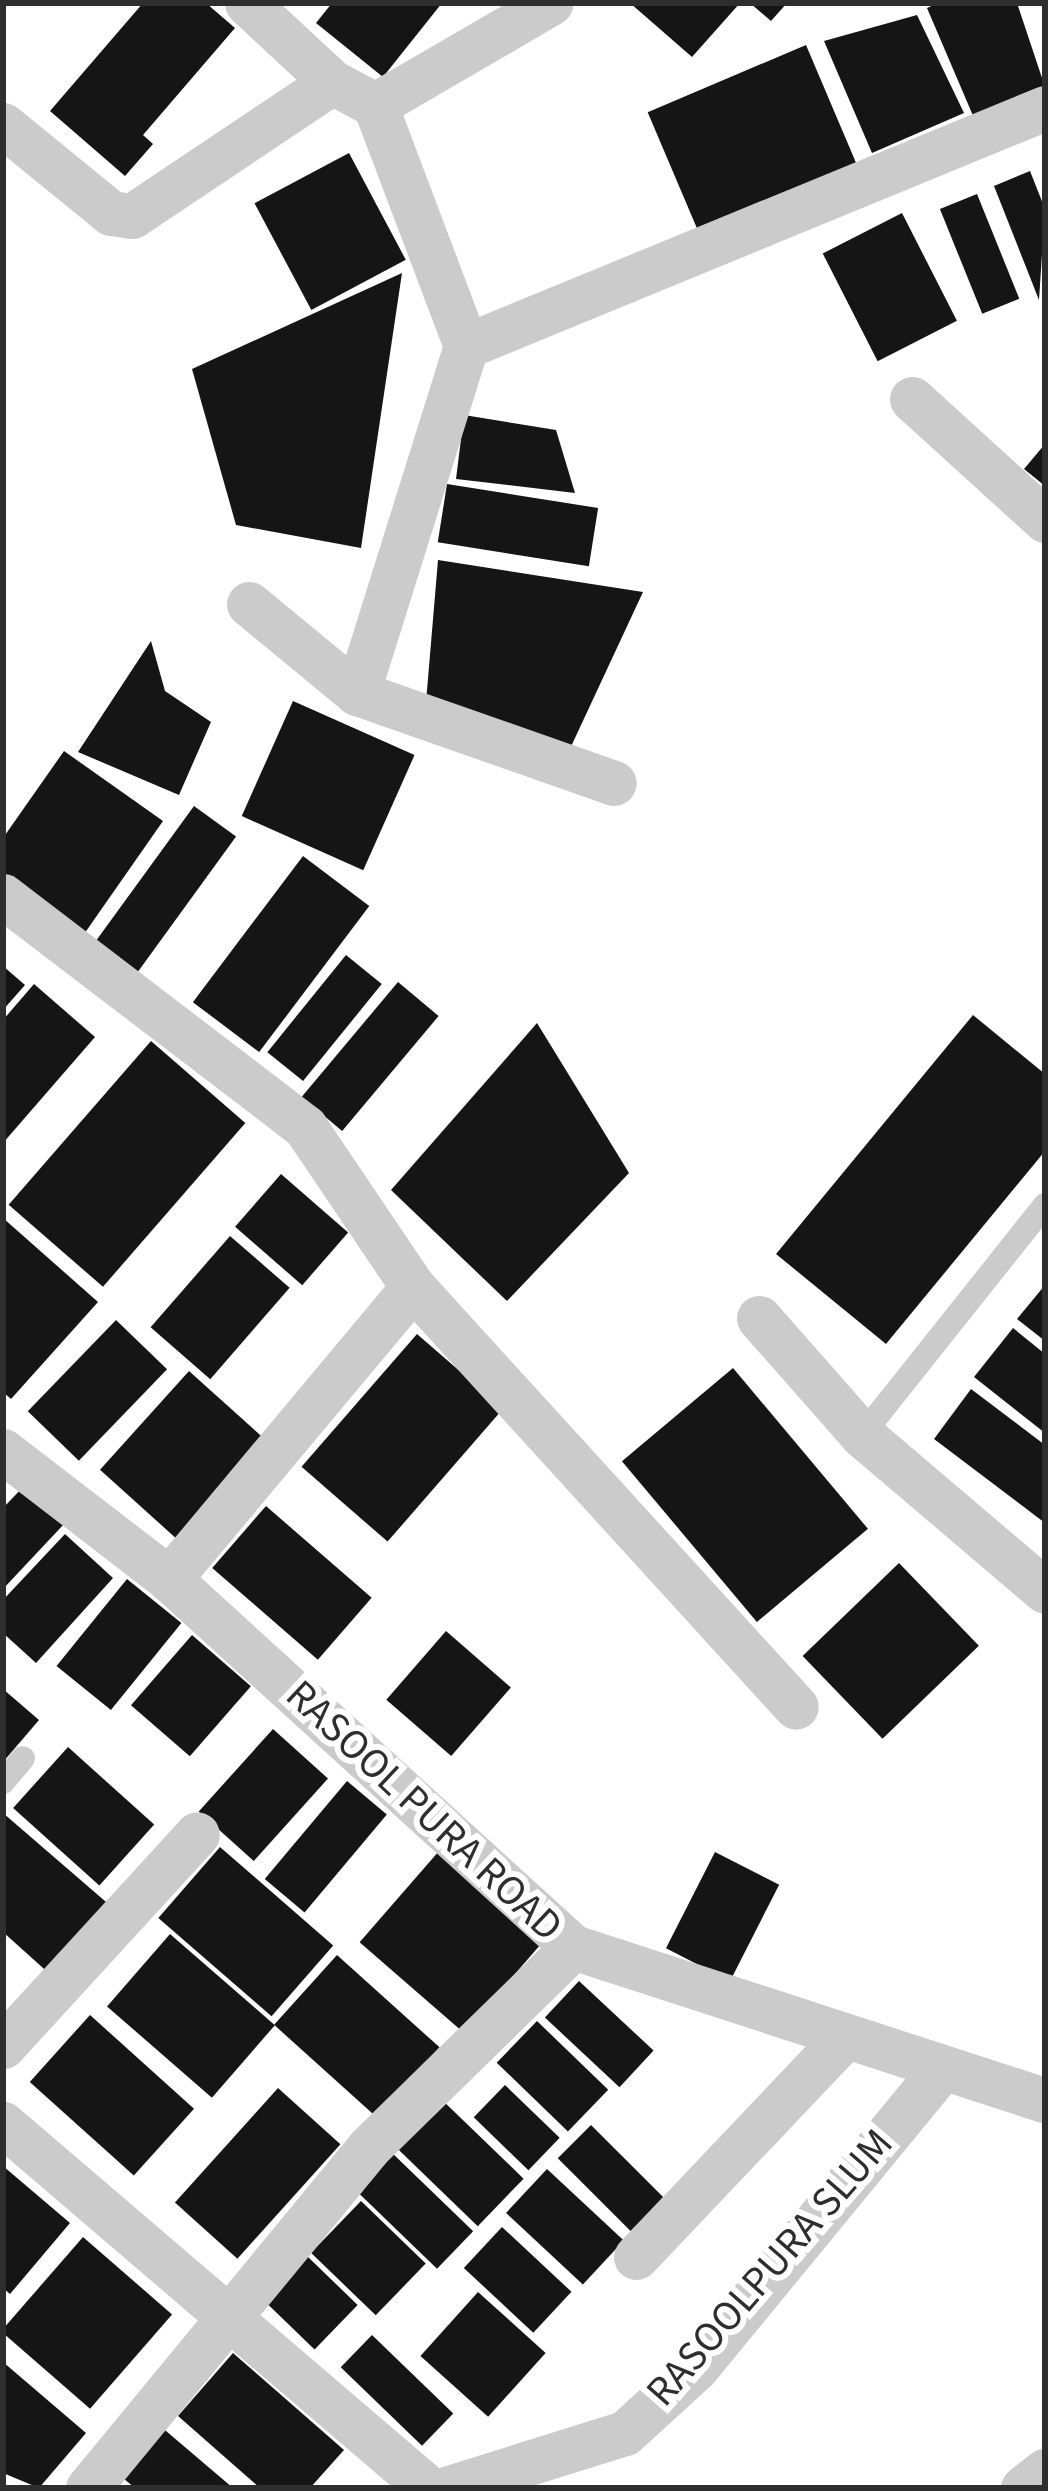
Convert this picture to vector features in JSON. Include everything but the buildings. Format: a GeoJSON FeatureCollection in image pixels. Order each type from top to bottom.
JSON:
{"type":"FeatureCollection","features":[{"type":"Feature","properties":{"kind":"street"},"geometry":{"type":"LineString","coordinates":[[247,3],[332,82],[375,105],[466,346],[357,693]]}},
{"type":"Feature","properties":{"kind":"street"},"geometry":{"type":"LineString","coordinates":[[375,105],[550,3]]}},
{"type":"Feature","properties":{"kind":"street"},"geometry":{"type":"LineString","coordinates":[[3,125],[111,214],[132,216],[332,82]]}},
{"type":"Feature","properties":{"kind":"street"},"geometry":{"type":"LineString","coordinates":[[466,346],[1045,108]]}},
{"type":"Feature","properties":{"kind":"street"},"geometry":{"type":"LineString","coordinates":[[912,400],[1045,520]]}},
{"type":"Feature","properties":{"kind":"street"},"geometry":{"type":"LineString","coordinates":[[249,604],[357,693],[614,783]]}},
{"type":"Feature","properties":{"kind":"street"},"geometry":{"type":"LineString","coordinates":[[3,896],[305,1127],[413,1287],[796,1707]]}},
{"type":"Feature","properties":{"kind":"street"},"geometry":{"type":"LineString","coordinates":[[169,1579],[413,1287]]}},
{"type":"Feature","properties":{"kind":"street"},"geometry":{"type":"LineString","coordinates":[[759,1318],[862,1435],[1045,1592]]}},
{"type":"Feature","properties":{"kind":"street","name":"RASOOL PURA ROAD"},"geometry":{"type":"LineString","coordinates":[[3,1451],[169,1579],[573,1947],[939,2072],[1045,2100]]}},
{"type":"Feature","properties":{"kind":"street"},"geometry":{"type":"LineString","coordinates":[[3,2046],[197,1834]]}},
{"type":"Feature","properties":{"kind":"street"},"geometry":{"type":"LineString","coordinates":[[88,2488],[368,2148],[573,1947]]}},
{"type":"Feature","properties":{"kind":"street"},"geometry":{"type":"LineString","coordinates":[[636,2257],[843,2038]]}},
{"type":"Feature","properties":{"kind":"street","name":"RASOOLPURA SLUM"},"geometry":{"type":"LineString","coordinates":[[449,2488],[515,2478],[625,2432],[668,2394],[939,2072]]}},
{"type":"Feature","properties":{"kind":"street"},"geometry":{"type":"LineString","coordinates":[[3,2124],[428,2488]]}},
{"type":"Feature","properties":{"kind":"street"},"geometry":{"type":"LineString","coordinates":[[1023,2488],[1045,2471]]}},
{"type":"Feature","properties":{"kind":"lane"},"geometry":{"type":"LineString","coordinates":[[862,1435],[1045,1205]]}},
{"type":"Feature","properties":{"kind":"lane"},"geometry":{"type":"LineString","coordinates":[[3,1782],[23,1758]]}}]}
